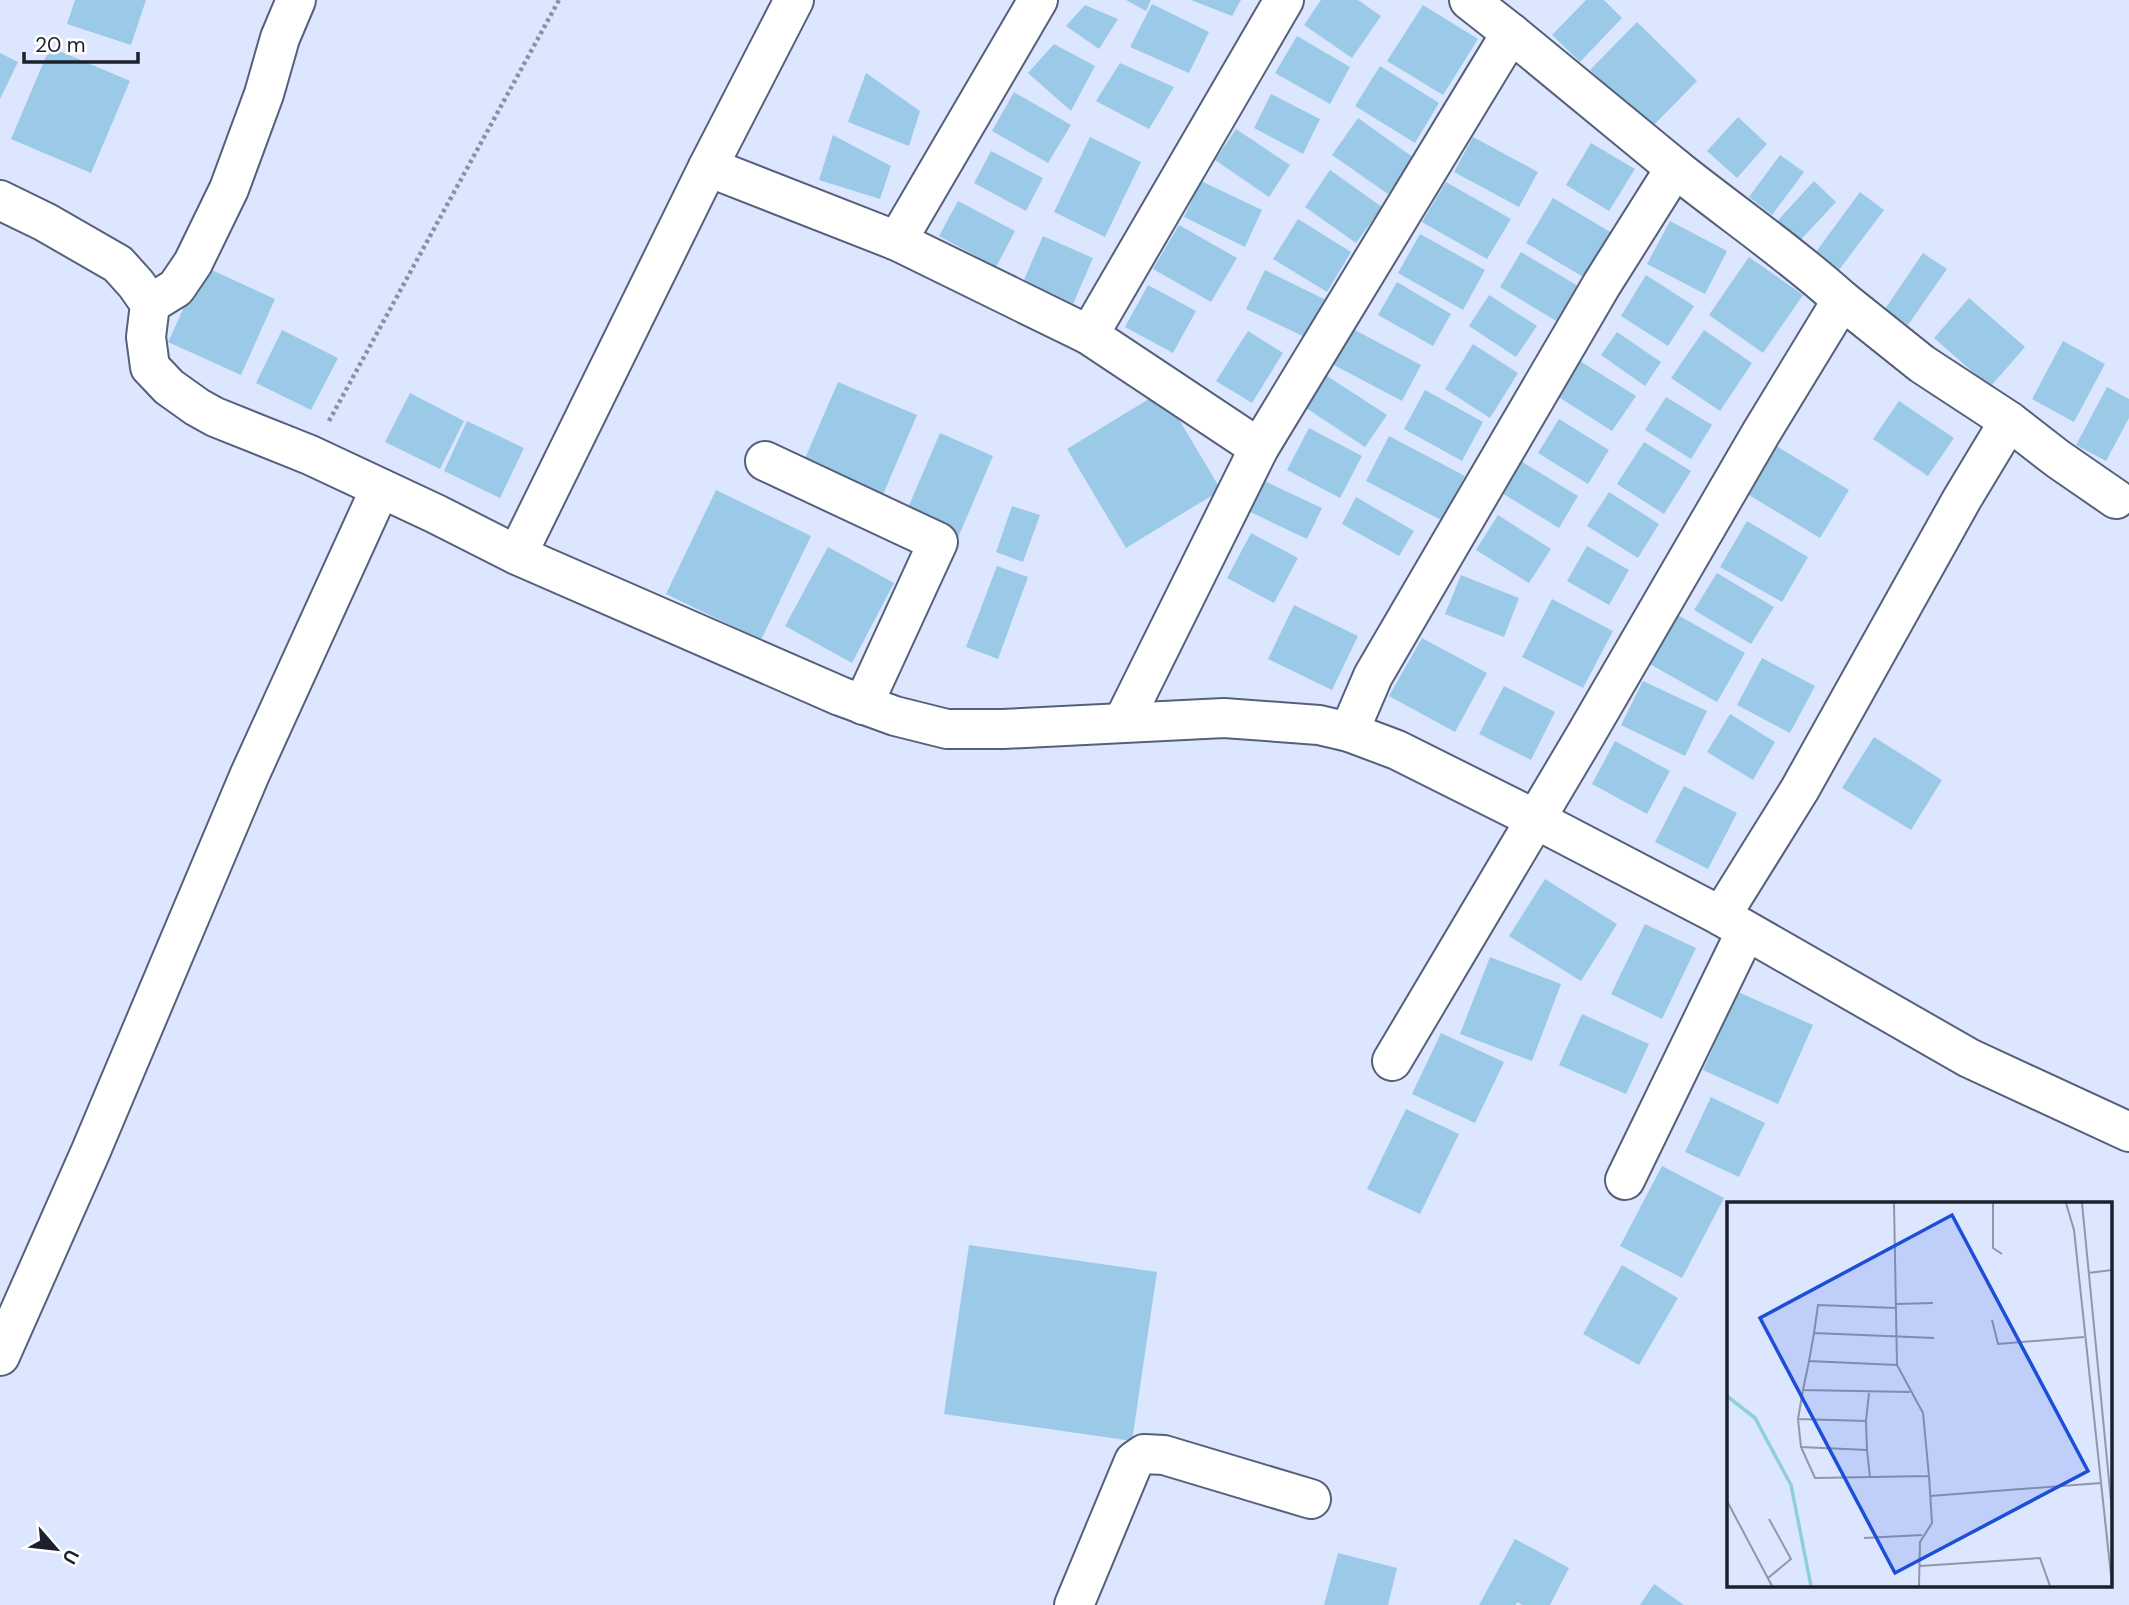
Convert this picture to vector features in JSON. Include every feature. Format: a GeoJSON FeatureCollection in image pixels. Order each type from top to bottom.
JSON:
{"type":"FeatureCollection","features":[{"type":"Feature","properties":{"kind":"street"},"geometry":{"type":"LineString","coordinates":[[150,304],[176,288],[193,262],[229,189],[264,94],[280,38],[296,0]]}},
{"type":"Feature","properties":{"kind":"street"},"geometry":{"type":"LineString","coordinates":[[517,555],[708,167],[794,0]]}},
{"type":"Feature","properties":{"kind":"street"},"geometry":{"type":"LineString","coordinates":[[897,241],[1038,0]]}},
{"type":"Feature","properties":{"kind":"street"},"geometry":{"type":"LineString","coordinates":[[1089,335],[1284,0]]}},
{"type":"Feature","properties":{"kind":"street"},"geometry":{"type":"LineString","coordinates":[[1469,0],[1736,217],[1816,276],[1922,364],[2009,421],[2116,499]]}},
{"type":"Feature","properties":{"kind":"street"},"geometry":{"type":"LineString","coordinates":[[1123,722],[1259,448],[1511,33]]}},
{"type":"Feature","properties":{"kind":"street"},"geometry":{"type":"LineString","coordinates":[[708,167],[897,241],[1089,335],[1259,448]]}},
{"type":"Feature","properties":{"kind":"street"},"geometry":{"type":"LineString","coordinates":[[1349,732],[1373,676],[1602,284],[1675,168]]}},
{"type":"Feature","properties":{"kind":"street"},"geometry":{"type":"LineString","coordinates":[[0,200],[45,222],[118,264],[150,304],[146,337],[150,367],[169,387],[197,407],[215,417],[310,455],[517,555],[863,705],[947,729],[1003,729],[1224,718],[1319,725],[1349,732],[1396,750],[1535,819],[1734,923],[1969,1058],[2129,1132]]}},
{"type":"Feature","properties":{"kind":"street"},"geometry":{"type":"LineString","coordinates":[[1392,1061],[1842,300]]}},
{"type":"Feature","properties":{"kind":"street"},"geometry":{"type":"LineString","coordinates":[[1625,1180],[1734,923],[1800,789],[1955,510],[2009,421]]}},
{"type":"Feature","properties":{"kind":"street"},"geometry":{"type":"LineString","coordinates":[[765,461],[938,541],[863,705]]}},
{"type":"Feature","properties":{"kind":"street"},"geometry":{"type":"LineString","coordinates":[[0,1356],[90,1153],[250,774],[380,489]]}},
{"type":"Feature","properties":{"kind":"street"},"geometry":{"type":"LineString","coordinates":[[1074,1605],[1134,1461],[1144,1454],[1164,1455],[1311,1499]]}},
{"type":"Feature","properties":{"kind":"path"},"geometry":{"type":"LineString","coordinates":[[310,455],[559,0]]}},
{"type":"Feature","properties":{"kind":"building"},"geometry":{"type":"Polygon","coordinates":[[[75,0],[146,0],[131,45],[67,24],[75,0]]]}},
{"type":"Feature","properties":{"kind":"building"},"geometry":{"type":"Polygon","coordinates":[[[1126,0],[1151,0],[1146,11],[1126,0]]]}},
{"type":"Feature","properties":{"kind":"building"},"geometry":{"type":"Polygon","coordinates":[[[1191,0],[1241,0],[1232,16],[1191,0]]]}},
{"type":"Feature","properties":{"kind":"building"},"geometry":{"type":"Polygon","coordinates":[[[1321,0],[1358,0],[1381,16],[1352,58],[1304,25],[1321,0]]]}},
{"type":"Feature","properties":{"kind":"building"},"geometry":{"type":"Polygon","coordinates":[[[1586,0],[1604,0],[1622,18],[1580,62],[1552,35],[1586,0]]]}},
{"type":"Feature","properties":{"kind":"building"},"geometry":{"type":"Polygon","coordinates":[[[1152,4],[1209,32],[1189,73],[1130,47],[1152,4]]]}},
{"type":"Feature","properties":{"kind":"building"},"geometry":{"type":"Polygon","coordinates":[[[1085,5],[1118,19],[1099,49],[1066,26],[1085,5]]]}},
{"type":"Feature","properties":{"kind":"building"},"geometry":{"type":"Polygon","coordinates":[[[1423,5],[1478,39],[1443,95],[1387,61],[1423,5]]]}},
{"type":"Feature","properties":{"kind":"building"},"geometry":{"type":"Polygon","coordinates":[[[1637,22],[1697,81],[1651,128],[1590,70],[1637,22]]]}},
{"type":"Feature","properties":{"kind":"building"},"geometry":{"type":"Polygon","coordinates":[[[1297,36],[1350,67],[1330,104],[1275,73],[1297,36]]]}},
{"type":"Feature","properties":{"kind":"building"},"geometry":{"type":"Polygon","coordinates":[[[1054,44],[1095,66],[1071,111],[1028,73],[1054,44]]]}},
{"type":"Feature","properties":{"kind":"building"},"geometry":{"type":"Polygon","coordinates":[[[50,47],[130,81],[91,173],[11,139],[50,47]]]}},
{"type":"Feature","properties":{"kind":"building"},"geometry":{"type":"Polygon","coordinates":[[[0,53],[18,62],[0,99],[0,53]]]}},
{"type":"Feature","properties":{"kind":"building"},"geometry":{"type":"Polygon","coordinates":[[[1120,63],[1174,87],[1149,129],[1096,101],[1120,63]]]}},
{"type":"Feature","properties":{"kind":"building"},"geometry":{"type":"Polygon","coordinates":[[[1380,66],[1439,103],[1415,143],[1355,106],[1380,66]]]}},
{"type":"Feature","properties":{"kind":"building"},"geometry":{"type":"Polygon","coordinates":[[[866,73],[920,111],[909,146],[848,122],[866,73]]]}},
{"type":"Feature","properties":{"kind":"building"},"geometry":{"type":"Polygon","coordinates":[[[1014,92],[1071,125],[1048,163],[992,131],[1014,92]]]}},
{"type":"Feature","properties":{"kind":"building"},"geometry":{"type":"Polygon","coordinates":[[[1271,94],[1320,119],[1303,154],[1254,128],[1271,94]]]}},
{"type":"Feature","properties":{"kind":"building"},"geometry":{"type":"Polygon","coordinates":[[[1738,117],[1767,144],[1737,178],[1707,151],[1738,117]]]}},
{"type":"Feature","properties":{"kind":"building"},"geometry":{"type":"Polygon","coordinates":[[[1358,118],[1414,158],[1388,194],[1332,155],[1358,118]]]}},
{"type":"Feature","properties":{"kind":"building"},"geometry":{"type":"Polygon","coordinates":[[[1236,129],[1290,165],[1269,197],[1215,160],[1236,129]]]}},
{"type":"Feature","properties":{"kind":"building"},"geometry":{"type":"Polygon","coordinates":[[[833,135],[891,166],[880,199],[819,180],[833,135]]]}},
{"type":"Feature","properties":{"kind":"building"},"geometry":{"type":"Polygon","coordinates":[[[1090,137],[1141,162],[1105,237],[1054,212],[1090,137]]]}},
{"type":"Feature","properties":{"kind":"building"},"geometry":{"type":"Polygon","coordinates":[[[1473,137],[1538,172],[1519,207],[1454,172],[1473,137]]]}},
{"type":"Feature","properties":{"kind":"building"},"geometry":{"type":"Polygon","coordinates":[[[1591,143],[1635,169],[1609,211],[1566,185],[1591,143]]]}},
{"type":"Feature","properties":{"kind":"building"},"geometry":{"type":"Polygon","coordinates":[[[991,151],[1043,178],[1026,211],[974,183],[991,151]]]}},
{"type":"Feature","properties":{"kind":"building"},"geometry":{"type":"Polygon","coordinates":[[[1780,155],[1804,172],[1772,215],[1749,197],[1780,155]]]}},
{"type":"Feature","properties":{"kind":"building"},"geometry":{"type":"Polygon","coordinates":[[[1330,170],[1382,207],[1356,243],[1305,207],[1330,170]]]}},
{"type":"Feature","properties":{"kind":"building"},"geometry":{"type":"Polygon","coordinates":[[[1201,181],[1262,210],[1245,247],[1184,217],[1201,181]]]}},
{"type":"Feature","properties":{"kind":"building"},"geometry":{"type":"Polygon","coordinates":[[[1814,181],[1836,202],[1793,248],[1771,228],[1814,181]]]}},
{"type":"Feature","properties":{"kind":"building"},"geometry":{"type":"Polygon","coordinates":[[[1446,182],[1511,219],[1487,259],[1422,222],[1446,182]]]}},
{"type":"Feature","properties":{"kind":"building"},"geometry":{"type":"Polygon","coordinates":[[[1860,192],[1884,210],[1836,274],[1813,256],[1860,192]]]}},
{"type":"Feature","properties":{"kind":"building"},"geometry":{"type":"Polygon","coordinates":[[[1553,198],[1612,233],[1585,278],[1526,243],[1553,198]]]}},
{"type":"Feature","properties":{"kind":"building"},"geometry":{"type":"Polygon","coordinates":[[[958,201],[1015,231],[996,267],[939,236],[958,201]]]}},
{"type":"Feature","properties":{"kind":"building"},"geometry":{"type":"Polygon","coordinates":[[[1298,219],[1351,252],[1327,292],[1273,259],[1298,219]]]}},
{"type":"Feature","properties":{"kind":"building"},"geometry":{"type":"Polygon","coordinates":[[[1670,221],[1727,251],[1705,294],[1647,264],[1670,221]]]}},
{"type":"Feature","properties":{"kind":"building"},"geometry":{"type":"Polygon","coordinates":[[[1179,225],[1237,258],[1211,302],[1153,269],[1179,225]]]}},
{"type":"Feature","properties":{"kind":"building"},"geometry":{"type":"Polygon","coordinates":[[[1420,234],[1485,270],[1463,310],[1398,273],[1420,234]]]}},
{"type":"Feature","properties":{"kind":"building"},"geometry":{"type":"Polygon","coordinates":[[[1043,236],[1093,258],[1073,304],[1023,282],[1043,236]]]}},
{"type":"Feature","properties":{"kind":"building"},"geometry":{"type":"Polygon","coordinates":[[[1521,252],[1578,286],[1556,321],[1500,287],[1521,252]]]}},
{"type":"Feature","properties":{"kind":"building"},"geometry":{"type":"Polygon","coordinates":[[[1923,253],[1947,269],[1908,325],[1885,309],[1923,253]]]}},
{"type":"Feature","properties":{"kind":"building"},"geometry":{"type":"Polygon","coordinates":[[[1749,257],[1803,295],[1763,353],[1709,315],[1749,257]]]}},
{"type":"Feature","properties":{"kind":"building"},"geometry":{"type":"Polygon","coordinates":[[[203,266],[275,299],[241,375],[168,342],[203,266]]]}},
{"type":"Feature","properties":{"kind":"building"},"geometry":{"type":"Polygon","coordinates":[[[1265,270],[1326,300],[1307,338],[1246,309],[1265,270]]]}},
{"type":"Feature","properties":{"kind":"building"},"geometry":{"type":"Polygon","coordinates":[[[1646,275],[1694,306],[1668,346],[1621,316],[1646,275]]]}},
{"type":"Feature","properties":{"kind":"building"},"geometry":{"type":"Polygon","coordinates":[[[1397,282],[1451,314],[1433,346],[1378,315],[1397,282]]]}},
{"type":"Feature","properties":{"kind":"building"},"geometry":{"type":"Polygon","coordinates":[[[1148,285],[1196,311],[1173,353],[1125,327],[1148,285]]]}},
{"type":"Feature","properties":{"kind":"building"},"geometry":{"type":"Polygon","coordinates":[[[1489,295],[1537,326],[1516,357],[1469,326],[1489,295]]]}},
{"type":"Feature","properties":{"kind":"building"},"geometry":{"type":"Polygon","coordinates":[[[1969,298],[2025,347],[1990,387],[1934,338],[1969,298]]]}},
{"type":"Feature","properties":{"kind":"building"},"geometry":{"type":"Polygon","coordinates":[[[1351,328],[1421,365],[1402,401],[1332,364],[1351,328]]]}},
{"type":"Feature","properties":{"kind":"building"},"geometry":{"type":"Polygon","coordinates":[[[282,330],[338,358],[311,410],[256,383],[282,330]]]}},
{"type":"Feature","properties":{"kind":"building"},"geometry":{"type":"Polygon","coordinates":[[[1704,330],[1752,363],[1720,411],[1671,378],[1704,330]]]}},
{"type":"Feature","properties":{"kind":"building"},"geometry":{"type":"Polygon","coordinates":[[[1248,331],[1283,353],[1252,403],[1216,381],[1248,331]]]}},
{"type":"Feature","properties":{"kind":"building"},"geometry":{"type":"Polygon","coordinates":[[[1617,332],[1661,362],[1645,386],[1601,355],[1617,332]]]}},
{"type":"Feature","properties":{"kind":"building"},"geometry":{"type":"Polygon","coordinates":[[[2063,341],[2105,364],[2074,422],[2032,399],[2063,341]]]}},
{"type":"Feature","properties":{"kind":"building"},"geometry":{"type":"Polygon","coordinates":[[[1473,344],[1518,373],[1490,418],[1445,389],[1473,344]]]}},
{"type":"Feature","properties":{"kind":"building"},"geometry":{"type":"Polygon","coordinates":[[[1580,361],[1636,396],[1612,431],[1557,396],[1580,361]]]}},
{"type":"Feature","properties":{"kind":"building"},"geometry":{"type":"Polygon","coordinates":[[[1324,374],[1387,415],[1365,447],[1303,406],[1324,374]]]}},
{"type":"Feature","properties":{"kind":"building"},"geometry":{"type":"Polygon","coordinates":[[[838,382],[917,415],[882,497],[803,463],[838,382]]]}},
{"type":"Feature","properties":{"kind":"building"},"geometry":{"type":"Polygon","coordinates":[[[2107,387],[2129,399],[2129,418],[2106,461],[2076,445],[2107,387]]]}},
{"type":"Feature","properties":{"kind":"building"},"geometry":{"type":"Polygon","coordinates":[[[1425,390],[1483,422],[1462,461],[1404,429],[1425,390]]]}},
{"type":"Feature","properties":{"kind":"building"},"geometry":{"type":"Polygon","coordinates":[[[1162,391],[1221,490],[1126,548],[1067,449],[1162,391]]]}},
{"type":"Feature","properties":{"kind":"building"},"geometry":{"type":"Polygon","coordinates":[[[410,393],[464,421],[440,469],[385,442],[410,393]]]}},
{"type":"Feature","properties":{"kind":"building"},"geometry":{"type":"Polygon","coordinates":[[[1666,397],[1712,425],[1691,459],[1645,430],[1666,397]]]}},
{"type":"Feature","properties":{"kind":"building"},"geometry":{"type":"Polygon","coordinates":[[[1899,401],[1954,438],[1928,476],[1873,439],[1899,401]]]}},
{"type":"Feature","properties":{"kind":"building"},"geometry":{"type":"Polygon","coordinates":[[[1559,419],[1609,450],[1588,484],[1538,453],[1559,419]]]}},
{"type":"Feature","properties":{"kind":"building"},"geometry":{"type":"Polygon","coordinates":[[[467,421],[524,448],[500,498],[444,471],[467,421]]]}},
{"type":"Feature","properties":{"kind":"building"},"geometry":{"type":"Polygon","coordinates":[[[1309,428],[1362,456],[1340,498],[1287,470],[1309,428]]]}},
{"type":"Feature","properties":{"kind":"building"},"geometry":{"type":"Polygon","coordinates":[[[940,433],[993,456],[954,547],[901,524],[940,433]]]}},
{"type":"Feature","properties":{"kind":"building"},"geometry":{"type":"Polygon","coordinates":[[[1389,436],[1465,476],[1441,520],[1366,481],[1389,436]]]}},
{"type":"Feature","properties":{"kind":"building"},"geometry":{"type":"Polygon","coordinates":[[[1644,442],[1691,471],[1664,514],[1617,484],[1644,442]]]}},
{"type":"Feature","properties":{"kind":"building"},"geometry":{"type":"Polygon","coordinates":[[[1773,444],[1849,490],[1820,538],[1744,492],[1773,444]]]}},
{"type":"Feature","properties":{"kind":"building"},"geometry":{"type":"Polygon","coordinates":[[[1516,458],[1578,496],[1559,528],[1497,490],[1516,458]]]}},
{"type":"Feature","properties":{"kind":"building"},"geometry":{"type":"Polygon","coordinates":[[[1260,479],[1322,508],[1307,539],[1246,510],[1260,479]]]}},
{"type":"Feature","properties":{"kind":"building"},"geometry":{"type":"Polygon","coordinates":[[[716,490],[811,536],[761,640],[666,594],[716,490]]]}},
{"type":"Feature","properties":{"kind":"building"},"geometry":{"type":"Polygon","coordinates":[[[1609,492],[1659,524],[1638,558],[1587,526],[1609,492]]]}},
{"type":"Feature","properties":{"kind":"building"},"geometry":{"type":"Polygon","coordinates":[[[1356,497],[1414,531],[1399,556],[1342,524],[1356,497]]]}},
{"type":"Feature","properties":{"kind":"building"},"geometry":{"type":"Polygon","coordinates":[[[1012,506],[1040,515],[1023,562],[996,552],[1012,506]]]}},
{"type":"Feature","properties":{"kind":"building"},"geometry":{"type":"Polygon","coordinates":[[[1498,515],[1551,549],[1529,583],[1476,550],[1498,515]]]}},
{"type":"Feature","properties":{"kind":"building"},"geometry":{"type":"Polygon","coordinates":[[[1747,521],[1808,557],[1782,602],[1720,567],[1747,521]]]}},
{"type":"Feature","properties":{"kind":"building"},"geometry":{"type":"Polygon","coordinates":[[[1251,533],[1298,558],[1274,603],[1227,578],[1251,533]]]}},
{"type":"Feature","properties":{"kind":"building"},"geometry":{"type":"Polygon","coordinates":[[[1587,546],[1629,570],[1609,605],[1567,581],[1587,546]]]}},
{"type":"Feature","properties":{"kind":"building"},"geometry":{"type":"Polygon","coordinates":[[[828,547],[894,583],[852,663],[785,626],[828,547]]]}},
{"type":"Feature","properties":{"kind":"building"},"geometry":{"type":"Polygon","coordinates":[[[997,566],[1028,577],[998,659],[966,647],[997,566]]]}},
{"type":"Feature","properties":{"kind":"building"},"geometry":{"type":"Polygon","coordinates":[[[1717,573],[1774,607],[1751,644],[1694,610],[1717,573]]]}},
{"type":"Feature","properties":{"kind":"building"},"geometry":{"type":"Polygon","coordinates":[[[1461,575],[1519,598],[1504,637],[1445,614],[1461,575]]]}},
{"type":"Feature","properties":{"kind":"building"},"geometry":{"type":"Polygon","coordinates":[[[1552,599],[1613,631],[1583,688],[1522,657],[1552,599]]]}},
{"type":"Feature","properties":{"kind":"building"},"geometry":{"type":"Polygon","coordinates":[[[1294,605],[1358,636],[1332,690],[1268,659],[1294,605]]]}},
{"type":"Feature","properties":{"kind":"building"},"geometry":{"type":"Polygon","coordinates":[[[1676,614],[1745,653],[1717,702],[1648,663],[1676,614]]]}},
{"type":"Feature","properties":{"kind":"building"},"geometry":{"type":"Polygon","coordinates":[[[1422,638],[1487,673],[1455,732],[1389,696],[1422,638]]]}},
{"type":"Feature","properties":{"kind":"building"},"geometry":{"type":"Polygon","coordinates":[[[1762,658],[1815,686],[1790,733],[1737,705],[1762,658]]]}},
{"type":"Feature","properties":{"kind":"building"},"geometry":{"type":"Polygon","coordinates":[[[1643,681],[1707,711],[1685,756],[1621,725],[1643,681]]]}},
{"type":"Feature","properties":{"kind":"building"},"geometry":{"type":"Polygon","coordinates":[[[1504,686],[1555,712],[1531,760],[1479,734],[1504,686]]]}},
{"type":"Feature","properties":{"kind":"building"},"geometry":{"type":"Polygon","coordinates":[[[1730,714],[1775,742],[1753,780],[1707,752],[1730,714]]]}},
{"type":"Feature","properties":{"kind":"building"},"geometry":{"type":"Polygon","coordinates":[[[1874,737],[1942,780],[1911,830],[1842,788],[1874,737]]]}},
{"type":"Feature","properties":{"kind":"building"},"geometry":{"type":"Polygon","coordinates":[[[1615,741],[1670,771],[1647,814],[1592,784],[1615,741]]]}},
{"type":"Feature","properties":{"kind":"building"},"geometry":{"type":"Polygon","coordinates":[[[1684,786],[1737,813],[1708,869],[1655,842],[1684,786]]]}},
{"type":"Feature","properties":{"kind":"building"},"geometry":{"type":"Polygon","coordinates":[[[1545,879],[1617,924],[1581,981],[1509,936],[1545,879]]]}},
{"type":"Feature","properties":{"kind":"building"},"geometry":{"type":"Polygon","coordinates":[[[1645,924],[1696,948],[1662,1019],[1611,994],[1645,924]]]}},
{"type":"Feature","properties":{"kind":"building"},"geometry":{"type":"Polygon","coordinates":[[[1490,957],[1561,984],[1532,1061],[1460,1034],[1490,957]]]}},
{"type":"Feature","properties":{"kind":"building"},"geometry":{"type":"Polygon","coordinates":[[[1738,992],[1813,1025],[1778,1104],[1703,1070],[1738,992]]]}},
{"type":"Feature","properties":{"kind":"building"},"geometry":{"type":"Polygon","coordinates":[[[1582,1014],[1649,1044],[1626,1094],[1559,1065],[1582,1014]]]}},
{"type":"Feature","properties":{"kind":"building"},"geometry":{"type":"Polygon","coordinates":[[[1441,1033],[1504,1062],[1475,1123],[1412,1094],[1441,1033]]]}},
{"type":"Feature","properties":{"kind":"building"},"geometry":{"type":"Polygon","coordinates":[[[1711,1097],[1765,1123],[1739,1177],[1685,1152],[1711,1097]]]}},
{"type":"Feature","properties":{"kind":"building"},"geometry":{"type":"Polygon","coordinates":[[[1406,1109],[1459,1134],[1420,1214],[1367,1189],[1406,1109]]]}},
{"type":"Feature","properties":{"kind":"building"},"geometry":{"type":"Polygon","coordinates":[[[1662,1166],[1724,1198],[1682,1278],[1620,1246],[1662,1166]]]}},
{"type":"Feature","properties":{"kind":"building"},"geometry":{"type":"Polygon","coordinates":[[[969,1245],[1157,1272],[1132,1441],[944,1414],[969,1245]]]}},
{"type":"Feature","properties":{"kind":"building"},"geometry":{"type":"Polygon","coordinates":[[[1622,1265],[1678,1298],[1639,1365],[1583,1334],[1622,1265]]]}},
{"type":"Feature","properties":{"kind":"building"},"geometry":{"type":"Polygon","coordinates":[[[1515,1539],[1569,1568],[1550,1605],[1522,1605],[1517,1602],[1516,1605],[1479,1605],[1515,1539]]]}},
{"type":"Feature","properties":{"kind":"building"},"geometry":{"type":"Polygon","coordinates":[[[1338,1553],[1397,1568],[1388,1605],[1324,1605],[1338,1553]]]}},
{"type":"Feature","properties":{"kind":"building"},"geometry":{"type":"Polygon","coordinates":[[[1654,1584],[1684,1605],[1640,1605],[1654,1584]]]}}]}
